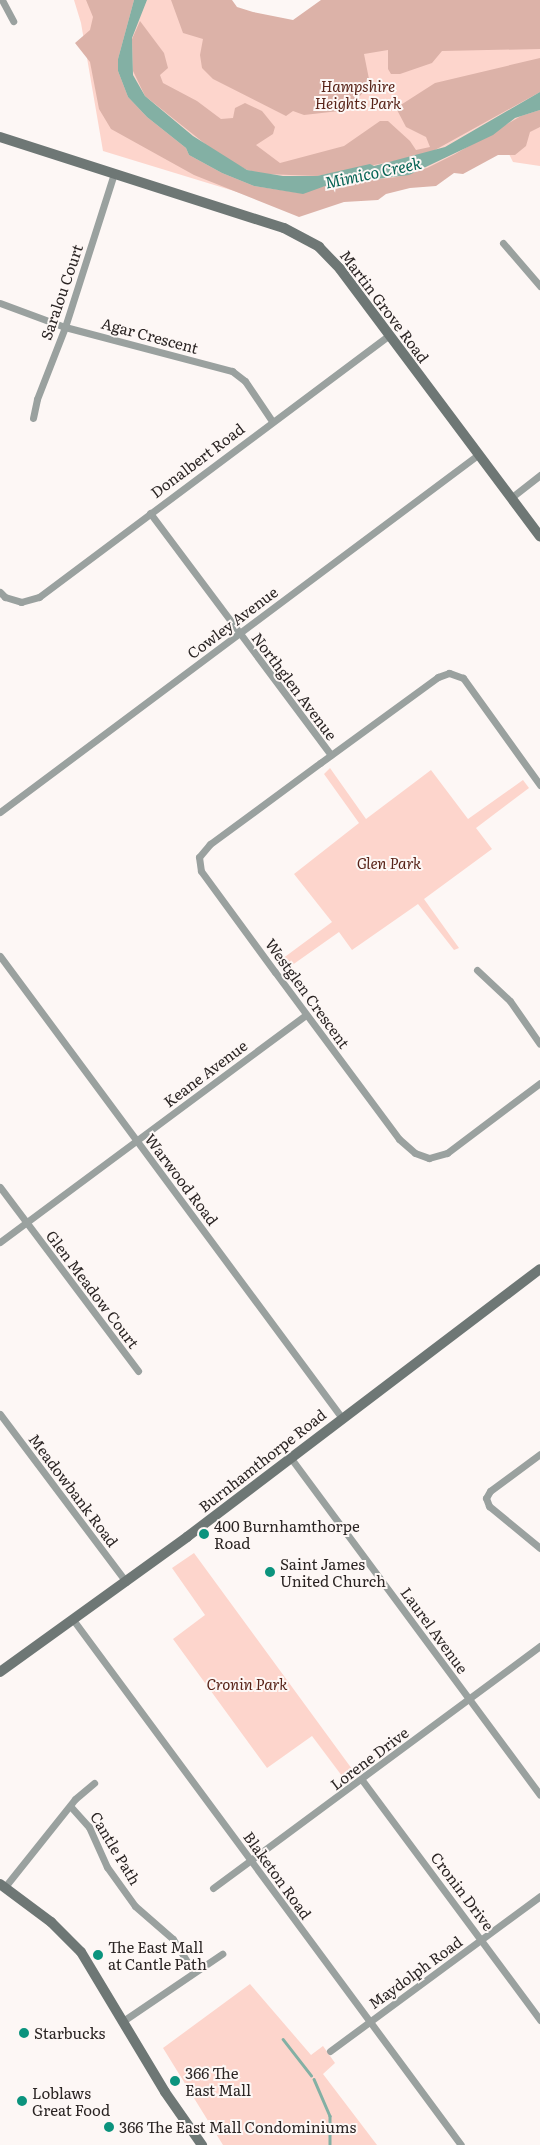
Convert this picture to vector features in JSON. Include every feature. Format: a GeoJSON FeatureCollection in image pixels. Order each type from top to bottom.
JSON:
{"type":"FeatureCollection","features":[{"type":"Feature","properties":{"kind":"main road","name":"Martin Grove Road"},"geometry":{"type":"LineString","coordinates":[[0,137],[302,236],[330,258],[540,536]]}},
{"type":"Feature","properties":{"kind":"main road","name":"Burnhamthorpe Road"},"geometry":{"type":"LineString","coordinates":[[0,1672],[74,1621],[540,1269]]}},
{"type":"Feature","properties":{"kind":"main road"},"geometry":{"type":"LineString","coordinates":[[2,1886],[51,1922],[75,1946],[202,2145]]}},
{"type":"Feature","properties":{"kind":"street"},"geometry":{"type":"LineString","coordinates":[[2,0],[14,21]]}},
{"type":"Feature","properties":{"kind":"street","name":"Saralou Court"},"geometry":{"type":"LineString","coordinates":[[33,418],[37,399],[65,327],[114,173]]}},
{"type":"Feature","properties":{"kind":"street"},"geometry":{"type":"LineString","coordinates":[[504,243],[540,286]]}},
{"type":"Feature","properties":{"kind":"street","name":"Agar Crescent"},"geometry":{"type":"LineString","coordinates":[[0,303],[65,327],[232,371],[245,381],[272,421]]}},
{"type":"Feature","properties":{"kind":"street","name":"Donalbert Road"},"geometry":{"type":"LineString","coordinates":[[0,592],[21,602],[39,597],[388,336]]}},
{"type":"Feature","properties":{"kind":"street","name":"Cowley Avenue"},"geometry":{"type":"LineString","coordinates":[[0,812],[479,454]]}},
{"type":"Feature","properties":{"kind":"street"},"geometry":{"type":"LineString","coordinates":[[512,497],[540,475]]}},
{"type":"Feature","properties":{"kind":"street","name":"Northglen Avenue"},"geometry":{"type":"LineString","coordinates":[[150,513],[238,634],[331,755]]}},
{"type":"Feature","properties":{"kind":"street"},"geometry":{"type":"LineString","coordinates":[[331,755],[438,677],[449,673],[463,678],[540,785]]}},
{"type":"Feature","properties":{"kind":"street","name":"Westglen Crescent"},"geometry":{"type":"LineString","coordinates":[[331,755],[210,844],[199,857],[201,871],[399,1139],[415,1153],[429,1158],[447,1153],[540,1083]]}},
{"type":"Feature","properties":{"kind":"street","name":"Warwood Road"},"geometry":{"type":"LineString","coordinates":[[0,956],[342,1418]]}},
{"type":"Feature","properties":{"kind":"street"},"geometry":{"type":"LineString","coordinates":[[477,970],[510,1001],[540,1044]]}},
{"type":"Feature","properties":{"kind":"street","name":"Keane Avenue"},"geometry":{"type":"LineString","coordinates":[[0,1242],[306,1014]]}},
{"type":"Feature","properties":{"kind":"street","name":"Glen Meadow Court"},"geometry":{"type":"LineString","coordinates":[[0,1187],[138,1371]]}},
{"type":"Feature","properties":{"kind":"street","name":"Meadowbank Road"},"geometry":{"type":"LineString","coordinates":[[0,1414],[126,1582]]}},
{"type":"Feature","properties":{"kind":"street"},"geometry":{"type":"LineString","coordinates":[[540,1454],[490,1491],[486,1498],[489,1506],[540,1548]]}},
{"type":"Feature","properties":{"kind":"street","name":"Laurel Avenue"},"geometry":{"type":"LineString","coordinates":[[290,1457],[540,1795]]}},
{"type":"Feature","properties":{"kind":"street","name":"Blaketon Road"},"geometry":{"type":"LineString","coordinates":[[74,1621],[461,2145]]}},
{"type":"Feature","properties":{"kind":"street","name":"Lorene Drive"},"geometry":{"type":"LineString","coordinates":[[213,1888],[252,1862],[540,1646]]}},
{"type":"Feature","properties":{"kind":"street","name":"Cronin Drive"},"geometry":{"type":"LineString","coordinates":[[362,1780],[483,1939],[540,2020]]}},
{"type":"Feature","properties":{"kind":"street","name":"Cantle Path"},"geometry":{"type":"LineString","coordinates":[[2,1886],[94,1783]]}},
{"type":"Feature","properties":{"kind":"street","name":"Cantle Path"},"geometry":{"type":"LineString","coordinates":[[71,1807],[89,1827],[108,1867],[135,1906],[173,1939],[194,1972]]}},
{"type":"Feature","properties":{"kind":"street","name":"Maydolph Road"},"geometry":{"type":"LineString","coordinates":[[330,2051],[540,1896]]}},
{"type":"Feature","properties":{"kind":"street"},"geometry":{"type":"LineString","coordinates":[[123,2020],[222,1954]]}},
{"type":"Feature","properties":{"kind":"green space","name":"Hampshire Heights Park"},"geometry":{"type":"Polygon","coordinates":[[[74,0],[219,0],[218,4],[289,24],[540,0],[540,166],[513,162],[506,148],[393,183],[270,202],[103,151],[81,23],[74,0]]]}},
{"type":"Feature","properties":{"kind":"green space"},"geometry":{"type":"Polygon","coordinates":[[[86,0],[134,0],[118,59],[118,71],[128,97],[147,117],[186,148],[189,155],[222,173],[254,186],[300,193],[328,185],[397,177],[427,168],[521,116],[540,110],[540,127],[530,132],[526,146],[515,155],[498,155],[463,174],[454,173],[436,186],[410,188],[386,194],[378,200],[344,202],[299,217],[194,175],[111,129],[99,109],[90,62],[75,43],[90,30],[93,17],[86,0]]]}},
{"type":"Feature","properties":{"kind":"green space"},"geometry":{"type":"Polygon","coordinates":[[[171,0],[232,0],[237,7],[293,20],[321,0],[540,0],[540,49],[442,51],[432,63],[400,74],[391,74],[388,69],[388,50],[364,54],[370,84],[348,110],[304,115],[293,111],[286,116],[213,79],[202,68],[200,55],[203,39],[183,33],[171,0]]]}},
{"type":"Feature","properties":{"kind":"green space"},"geometry":{"type":"Polygon","coordinates":[[[140,21],[164,53],[168,68],[160,75],[163,83],[197,101],[221,119],[233,118],[235,108],[245,103],[262,111],[275,127],[273,134],[256,145],[280,163],[344,146],[380,121],[388,121],[410,141],[416,150],[430,147],[426,137],[406,127],[396,108],[435,83],[540,58],[540,92],[426,155],[317,176],[264,174],[247,170],[219,155],[145,96],[133,71],[132,39],[140,21]]]}},
{"type":"Feature","properties":{"kind":"green space","name":"Glen Park"},"geometry":{"type":"Polygon","coordinates":[[[330,768],[366,819],[431,770],[468,819],[523,780],[529,788],[476,828],[492,849],[424,899],[459,948],[454,950],[418,904],[352,950],[339,932],[288,968],[282,959],[332,922],[294,874],[359,823],[324,774],[330,768]]]}},
{"type":"Feature","properties":{"kind":"green space","name":"Cronin Park"},"geometry":{"type":"Polygon","coordinates":[[[194,1553],[352,1769],[342,1776],[312,1736],[267,1768],[173,1639],[205,1615],[172,1568],[194,1553]]]}},
{"type":"Feature","properties":{"kind":"green space"},"geometry":{"type":"Polygon","coordinates":[[[250,1984],[311,2055],[323,2046],[335,2063],[323,2074],[377,2145],[223,2145],[163,2048],[250,1984]]]}},
{"type":"Feature","properties":{"kind":"water","name":"Mimico Creek"},"geometry":{"type":"Polygon","coordinates":[[[134,0],[147,0],[132,38],[133,75],[145,96],[193,136],[247,170],[283,176],[317,176],[370,164],[374,166],[445,147],[540,92],[540,110],[515,118],[493,135],[409,175],[328,185],[303,194],[254,186],[222,173],[189,155],[186,148],[147,117],[128,97],[118,71],[118,59],[134,0]]]}},
{"type":"Feature","properties":{"kind":"waterway"},"geometry":{"type":"LineString","coordinates":[[283,2039],[311,2075]]}},
{"type":"Feature","properties":{"kind":"waterway"},"geometry":{"type":"LineString","coordinates":[[314,2079],[330,2116],[330,2145]]}},
{"type":"Feature","properties":{"kind":"place","name":"400 Burnhamthorpe Road"},"geometry":{"type":"Point","coordinates":[204,1534]}},
{"type":"Feature","properties":{"kind":"place","name":"Saint James United Church"},"geometry":{"type":"Point","coordinates":[270,1572]}},
{"type":"Feature","properties":{"kind":"place","name":"The East Mall at Cantle Path"},"geometry":{"type":"Point","coordinates":[98,1955]}},
{"type":"Feature","properties":{"kind":"place","name":"Starbucks"},"geometry":{"type":"Point","coordinates":[24,2033]}},
{"type":"Feature","properties":{"kind":"place","name":"366 The East Mall"},"geometry":{"type":"Point","coordinates":[175,2081]}},
{"type":"Feature","properties":{"kind":"place","name":"Loblaws Great Food"},"geometry":{"type":"Point","coordinates":[22,2101]}},
{"type":"Feature","properties":{"kind":"place","name":"366 The East Mall Condominiums"},"geometry":{"type":"Point","coordinates":[109,2127]}}]}
